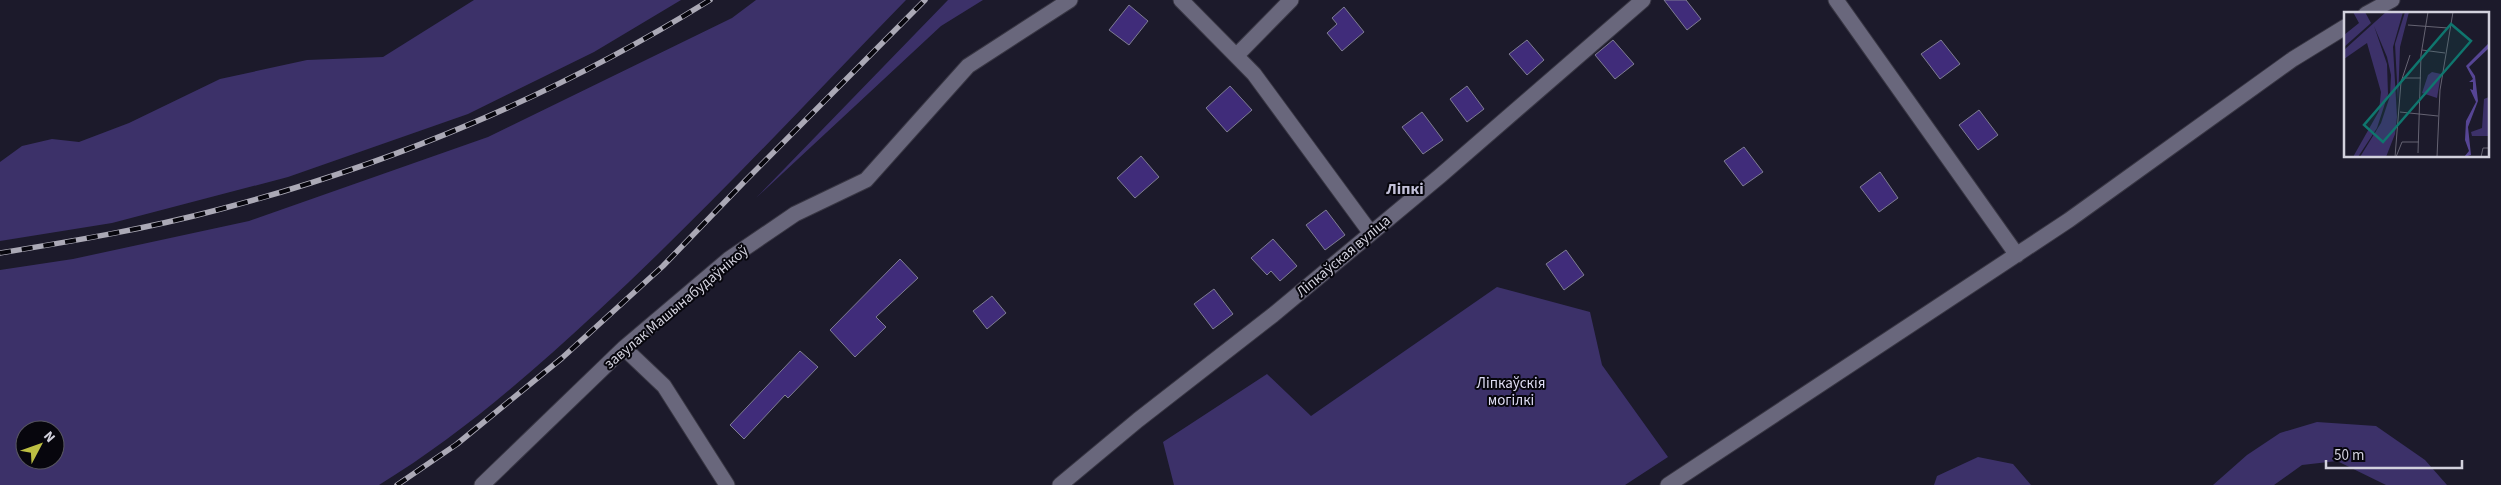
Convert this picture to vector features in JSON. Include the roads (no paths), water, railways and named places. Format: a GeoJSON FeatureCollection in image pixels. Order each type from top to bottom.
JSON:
{"type":"FeatureCollection","features":[{"type":"Feature","properties":{"kind":"street","name":"завулак Машынабудаўнікоў"},"geometry":{"type":"LineString","coordinates":[[482,485],[624,348],[728,259],[794,214],[866,180],[968,66],[1070,0]]}},
{"type":"Feature","properties":{"kind":"street"},"geometry":{"type":"LineString","coordinates":[[1181,0],[1254,74],[1370,232]]}},
{"type":"Feature","properties":{"kind":"street"},"geometry":{"type":"LineString","coordinates":[[1237,56],[1292,0]]}},
{"type":"Feature","properties":{"kind":"street","name":"Ліпкаўская вуліца"},"geometry":{"type":"LineString","coordinates":[[1060,485],[1138,420],[1273,315],[1370,232],[1440,176],[1643,0]]}},
{"type":"Feature","properties":{"kind":"street"},"geometry":{"type":"LineString","coordinates":[[1836,0],[2017,255]]}},
{"type":"Feature","properties":{"kind":"street"},"geometry":{"type":"LineString","coordinates":[[2370,12],[2392,0]]}},
{"type":"Feature","properties":{"kind":"street"},"geometry":{"type":"LineString","coordinates":[[1668,485],[2070,220],[2293,59],[2344,28]]}},
{"type":"Feature","properties":{"kind":"street"},"geometry":{"type":"LineString","coordinates":[[624,348],[664,386],[726,485]]}},
{"type":"Feature","properties":{"kind":"railway"},"geometry":{"type":"LineString","coordinates":[[0,253],[109,234],[190,217],[282,192],[409,149],[533,96],[594,66],[710,0]]}},
{"type":"Feature","properties":{"kind":"railway"},"geometry":{"type":"LineString","coordinates":[[397,485],[457,444],[562,358],[663,266],[925,0]]}},
{"type":"Feature","properties":{"kind":"district","name":"Ліпкі"},"geometry":{"type":"Point","coordinates":[1405,188]}},
{"type":"Feature","properties":{"kind":"park label","name":"Ліпкаўскія могілкі"},"geometry":{"type":"Point","coordinates":[1511,392]}}]}
